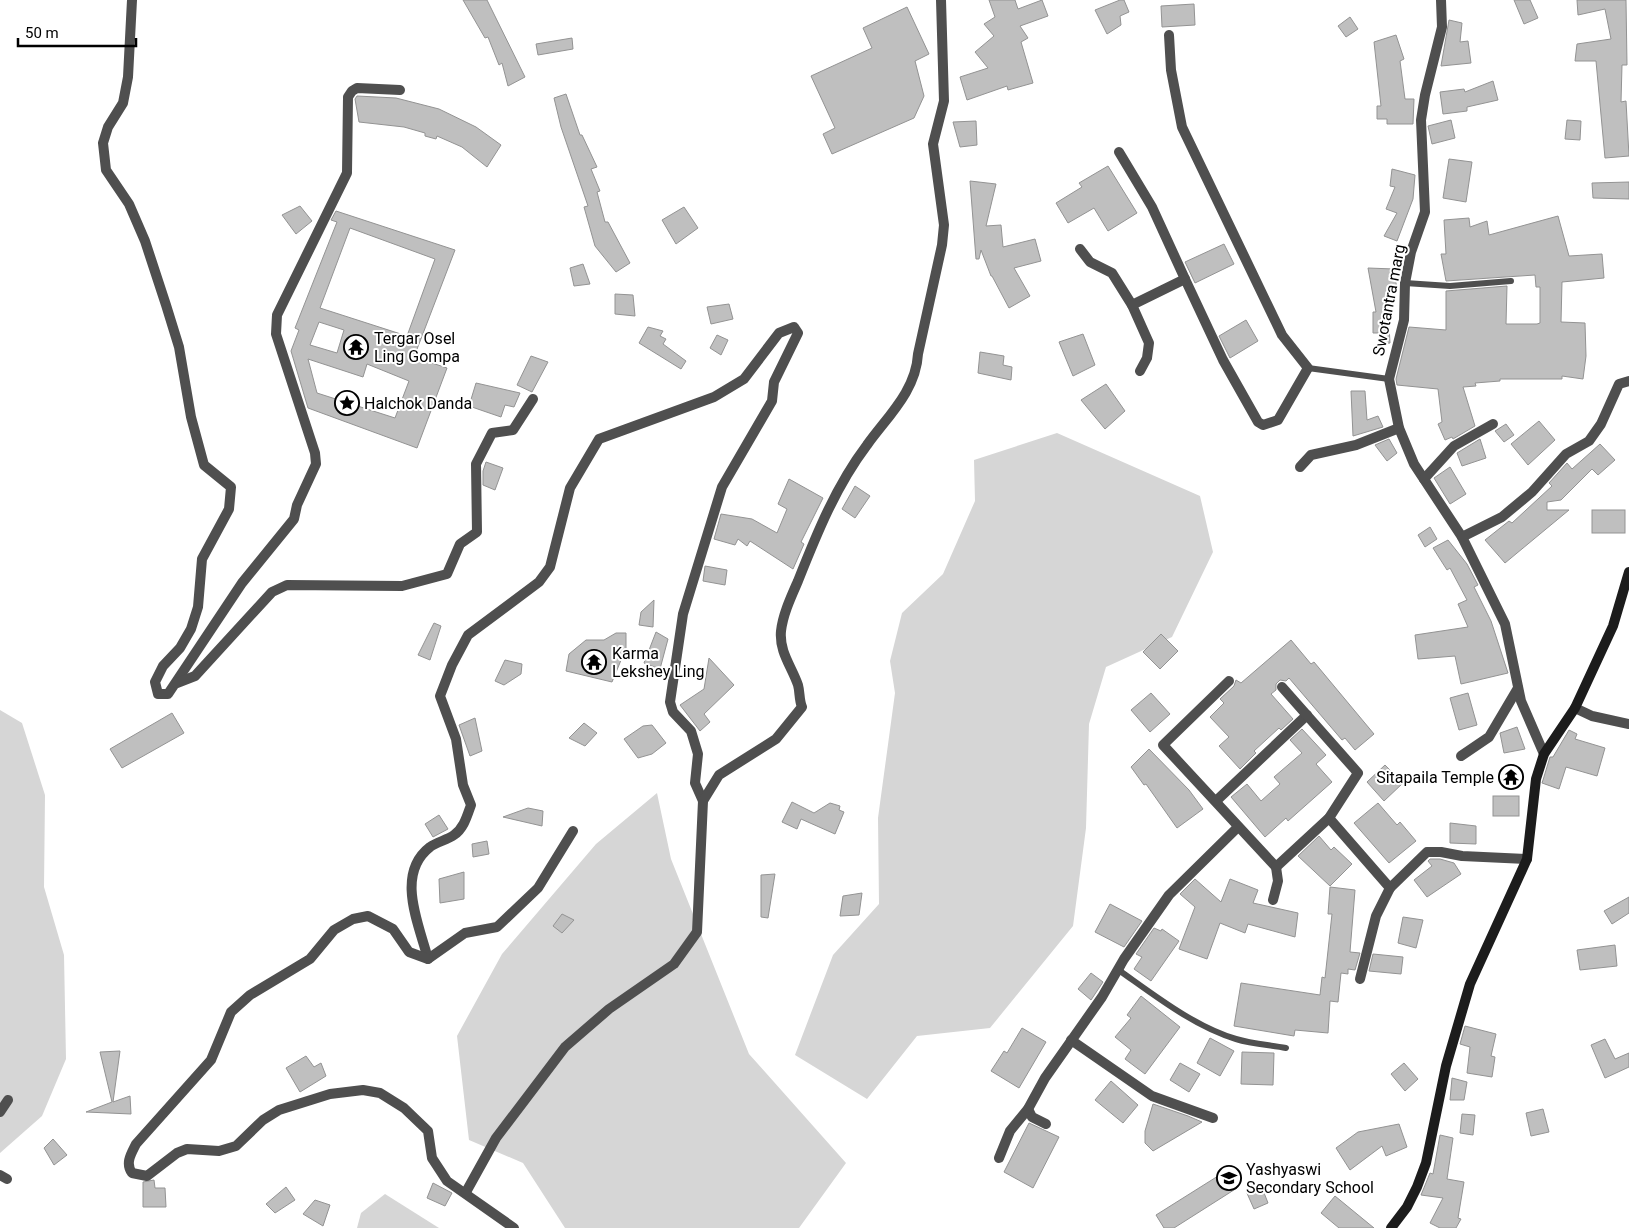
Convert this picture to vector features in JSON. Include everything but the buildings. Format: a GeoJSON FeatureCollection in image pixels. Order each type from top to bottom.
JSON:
{"type":"FeatureCollection","features":[{"type":"Feature","properties":{"kind":"main road"},"geometry":{"type":"LineString","coordinates":[[1391,1228],[1407,1207],[1426,1163],[1446,1066],[1470,984],[1527,859],[1536,779],[1544,754],[1575,708],[1613,626],[1629,572]]}},
{"type":"Feature","properties":{"kind":"street"},"geometry":{"type":"LineString","coordinates":[[132,0],[128,77],[123,103],[108,128],[103,143],[106,170],[129,204],[166,304],[179,347],[191,417],[204,465],[231,487],[228,509],[202,559],[198,607],[191,629],[180,648],[163,666],[155,682],[158,694],[168,694],[242,583],[294,519],[297,505],[316,464],[315,453],[276,334],[277,315],[347,173],[348,97],[357,88],[400,90]]}},
{"type":"Feature","properties":{"kind":"street"},"geometry":{"type":"LineString","coordinates":[[703,802],[719,775],[776,739],[802,707],[799,699],[799,686],[786,659],[782,644],[781,631],[788,605],[823,516],[865,447],[904,397],[917,371],[918,354],[942,245],[944,225],[933,144],[944,101],[941,0]]}},
{"type":"Feature","properties":{"kind":"street","name":"Swotantra marg"},"geometry":{"type":"LineString","coordinates":[[1440,0],[1442,27],[1424,95],[1421,120],[1425,212],[1411,252],[1405,282],[1404,320],[1389,378],[1399,428],[1414,464],[1462,537],[1505,624],[1521,701],[1544,754]]}},
{"type":"Feature","properties":{"kind":"street"},"geometry":{"type":"LineString","coordinates":[[1119,152],[1152,207],[1222,360],[1258,422],[1268,424],[1278,420],[1308,368],[1282,334],[1182,127],[1171,70],[1169,35]]}},
{"type":"Feature","properties":{"kind":"street"},"geometry":{"type":"LineString","coordinates":[[1080,249],[1090,262],[1112,273],[1132,306],[1149,343],[1147,358],[1140,371]]}},
{"type":"Feature","properties":{"kind":"street"},"geometry":{"type":"LineString","coordinates":[[1132,306],[1185,279]]}},
{"type":"Feature","properties":{"kind":"street"},"geometry":{"type":"LineString","coordinates":[[428,959],[413,899],[410,878],[420,857],[431,846],[455,834],[465,822],[471,805],[463,785],[456,739],[440,696],[452,665],[468,635],[539,582],[550,567],[570,488],[600,439],[714,397],[744,379],[779,333],[794,327],[798,333],[774,382],[772,401],[722,487],[683,614],[670,702],[673,712],[691,731],[698,754],[695,784],[703,802],[697,932],[674,964],[609,1009],[565,1047],[496,1138],[482,1159],[466,1192]]}},
{"type":"Feature","properties":{"kind":"street"},"geometry":{"type":"LineString","coordinates":[[1462,537],[1502,517],[1532,492],[1566,454],[1589,442],[1601,424],[1619,384],[1629,381]]}},
{"type":"Feature","properties":{"kind":"street"},"geometry":{"type":"LineString","coordinates":[[177,682],[195,676],[272,592],[287,585],[402,586],[447,574],[460,544],[477,532],[476,464],[492,433],[513,430],[533,399]]}},
{"type":"Feature","properties":{"kind":"street"},"geometry":{"type":"LineString","coordinates":[[1424,480],[1454,446],[1493,424]]}},
{"type":"Feature","properties":{"kind":"street"},"geometry":{"type":"LineString","coordinates":[[1300,466],[1311,455],[1356,444],[1399,428]]}},
{"type":"Feature","properties":{"kind":"street"},"geometry":{"type":"LineString","coordinates":[[1229,681],[1163,744],[1216,801],[1238,828],[1276,867],[1278,881],[1273,900]]}},
{"type":"Feature","properties":{"kind":"street"},"geometry":{"type":"LineString","coordinates":[[1276,867],[1329,818],[1358,774],[1282,688]]}},
{"type":"Feature","properties":{"kind":"street"},"geometry":{"type":"LineString","coordinates":[[1461,756],[1489,737],[1518,688]]}},
{"type":"Feature","properties":{"kind":"street"},"geometry":{"type":"LineString","coordinates":[[1575,708],[1592,716],[1629,724]]}},
{"type":"Feature","properties":{"kind":"street"},"geometry":{"type":"LineString","coordinates":[[1216,801],[1307,715]]}},
{"type":"Feature","properties":{"kind":"street"},"geometry":{"type":"LineString","coordinates":[[1329,818],[1390,888]]}},
{"type":"Feature","properties":{"kind":"street"},"geometry":{"type":"LineString","coordinates":[[998,1158],[1010,1131],[1028,1109],[1045,1078],[1102,997],[1124,959],[1169,895],[1238,828]]}},
{"type":"Feature","properties":{"kind":"street"},"geometry":{"type":"LineString","coordinates":[[428,959],[465,933],[497,927],[538,888],[573,831]]}},
{"type":"Feature","properties":{"kind":"street"},"geometry":{"type":"LineString","coordinates":[[1360,979],[1376,916],[1390,888],[1427,852],[1441,852],[1462,856],[1527,859]]}},
{"type":"Feature","properties":{"kind":"street"},"geometry":{"type":"LineString","coordinates":[[428,959],[409,952],[393,929],[368,916],[353,919],[334,930],[310,959],[250,995],[231,1012],[210,1060],[136,1144],[128,1158],[129,1168],[132,1173],[139,1176],[147,1176],[177,1153],[187,1149],[219,1151],[236,1146],[263,1120],[279,1110],[330,1094],[363,1090],[380,1093],[404,1108],[428,1131],[432,1158],[447,1180],[514,1228]]}},
{"type":"Feature","properties":{"kind":"street"},"geometry":{"type":"LineString","coordinates":[[1071,1040],[1152,1096],[1213,1118]]}},
{"type":"Feature","properties":{"kind":"street"},"geometry":{"type":"LineString","coordinates":[[0,1112],[8,1100]]}},
{"type":"Feature","properties":{"kind":"street"},"geometry":{"type":"LineString","coordinates":[[1028,1109],[1032,1117],[1046,1124]]}},
{"type":"Feature","properties":{"kind":"lane"},"geometry":{"type":"LineString","coordinates":[[1405,282],[1450,286],[1511,281]]}},
{"type":"Feature","properties":{"kind":"lane"},"geometry":{"type":"LineString","coordinates":[[1308,368],[1389,378]]}},
{"type":"Feature","properties":{"kind":"lane"},"geometry":{"type":"LineString","coordinates":[[1124,959],[1120,971],[1193,1020],[1236,1040],[1286,1048]]}},
{"type":"Feature","properties":{"kind":"shaded area"},"geometry":{"type":"Polygon","coordinates":[[[1057,433],[1200,496],[1213,552],[1172,637],[1106,667],[1089,724],[1086,828],[1073,926],[990,1028],[917,1036],[867,1099],[795,1055],[833,955],[879,904],[878,818],[895,693],[890,661],[902,613],[943,574],[975,501],[974,460],[1057,433]]]}},
{"type":"Feature","properties":{"kind":"shaded area"},"geometry":{"type":"Polygon","coordinates":[[[0,710],[22,723],[45,795],[44,887],[64,955],[66,1059],[42,1116],[0,1153],[0,710]]]}},
{"type":"Feature","properties":{"kind":"shaded area"},"geometry":{"type":"Polygon","coordinates":[[[657,793],[671,859],[749,1054],[846,1163],[799,1228],[565,1228],[523,1163],[469,1140],[457,1036],[502,954],[596,844],[657,793]]]}},
{"type":"Feature","properties":{"kind":"shaded area"},"geometry":{"type":"Polygon","coordinates":[[[385,1194],[439,1228],[357,1228],[361,1213],[385,1194]]]}},
{"type":"Feature","properties":{"kind":"place","name":"Tergar Osel Ling Gompa"},"geometry":{"type":"Point","coordinates":[356,347]}},
{"type":"Feature","properties":{"kind":"place","name":"Halchok Danda"},"geometry":{"type":"Point","coordinates":[347,403]}},
{"type":"Feature","properties":{"kind":"place","name":"Karma Lekshey Ling"},"geometry":{"type":"Point","coordinates":[594,662]}},
{"type":"Feature","properties":{"kind":"place","name":"Sitapaila Temple"},"geometry":{"type":"Point","coordinates":[1511,777]}},
{"type":"Feature","properties":{"kind":"place","name":"Yashyaswi Secondary School"},"geometry":{"type":"Point","coordinates":[1229,1178]}}]}
